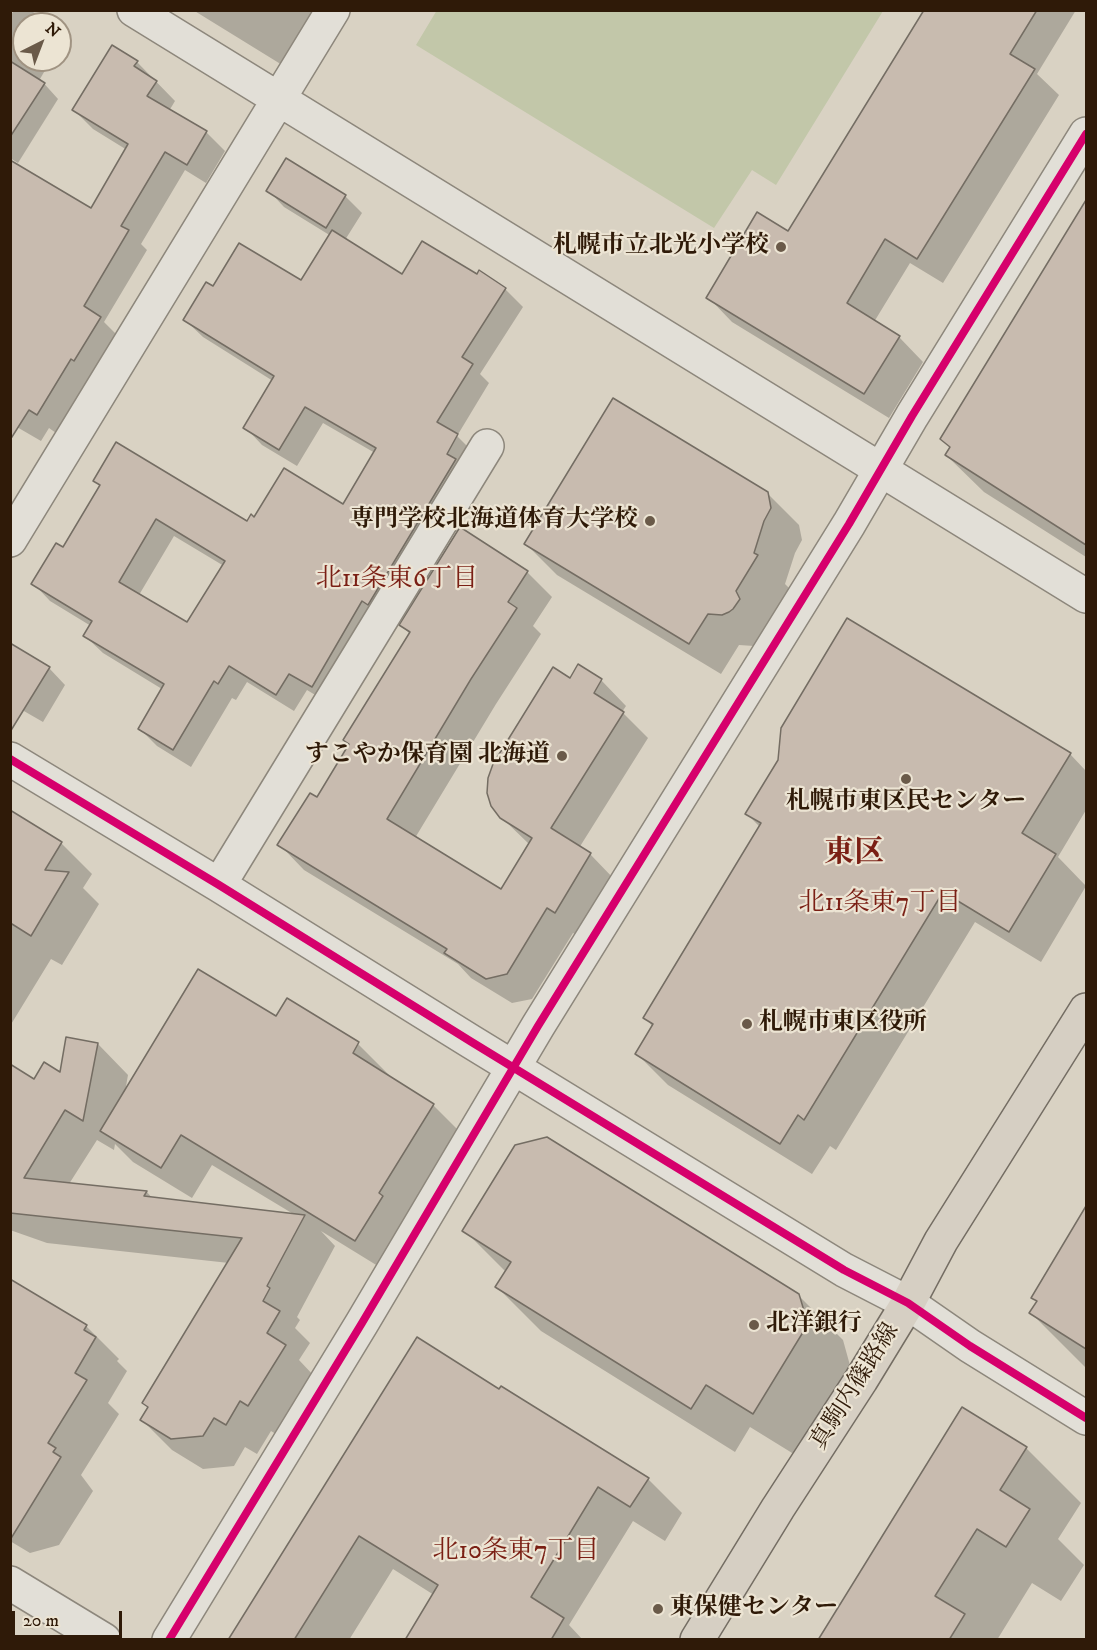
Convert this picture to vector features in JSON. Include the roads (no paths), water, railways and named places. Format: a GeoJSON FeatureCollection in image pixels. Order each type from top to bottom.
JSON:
{"type":"FeatureCollection","features":[{"type":"Feature","properties":{"kind":"main road","name":"真駒内篠路線"},"geometry":{"type":"LineString","coordinates":[[697,1640],[778,1508],[861,1380],[908,1303],[941,1241],[1086,1010]]}},
{"type":"Feature","properties":{"kind":"street"},"geometry":{"type":"LineString","coordinates":[[134,10],[1086,596]]}},
{"type":"Feature","properties":{"kind":"street"},"geometry":{"type":"LineString","coordinates":[[10,540],[333,10]]}},
{"type":"Feature","properties":{"kind":"street"},"geometry":{"type":"LineString","coordinates":[[169,1640],[514,1068],[1086,134]]}},
{"type":"Feature","properties":{"kind":"street"},"geometry":{"type":"LineString","coordinates":[[219,885],[487,447]]}},
{"type":"Feature","properties":{"kind":"street"},"geometry":{"type":"LineString","coordinates":[[10,759],[844,1270],[908,1303],[969,1346],[1086,1418]]}},
{"type":"Feature","properties":{"kind":"street"},"geometry":{"type":"LineString","coordinates":[[10,1583],[105,1640]]}},
{"type":"Feature","properties":{"kind":"place","name":"札幌市立北光小学校"},"geometry":{"type":"Point","coordinates":[781,247]}},
{"type":"Feature","properties":{"kind":"place","name":"専門学校北海道体育大学校"},"geometry":{"type":"Point","coordinates":[650,521]}},
{"type":"Feature","properties":{"kind":"place","name":"すこやか保育園 北海道"},"geometry":{"type":"Point","coordinates":[562,756]}},
{"type":"Feature","properties":{"kind":"place","name":"札幌市東区民センター"},"geometry":{"type":"Point","coordinates":[906,779]}},
{"type":"Feature","properties":{"kind":"place","name":"札幌市東区役所"},"geometry":{"type":"Point","coordinates":[747,1024]}},
{"type":"Feature","properties":{"kind":"place","name":"北洋銀行"},"geometry":{"type":"Point","coordinates":[754,1325]}},
{"type":"Feature","properties":{"kind":"place","name":"東保健センター"},"geometry":{"type":"Point","coordinates":[658,1609]}},
{"type":"Feature","properties":{"kind":"district","name":"北11条東6丁目"},"geometry":{"type":"Point","coordinates":[397,581]}},
{"type":"Feature","properties":{"kind":"district","name":"東区"},"geometry":{"type":"Point","coordinates":[854,855]}},
{"type":"Feature","properties":{"kind":"district","name":"北11条東7丁目"},"geometry":{"type":"Point","coordinates":[880,905]}},
{"type":"Feature","properties":{"kind":"district","name":"北10条東7丁目"},"geometry":{"type":"Point","coordinates":[516,1553]}}]}
